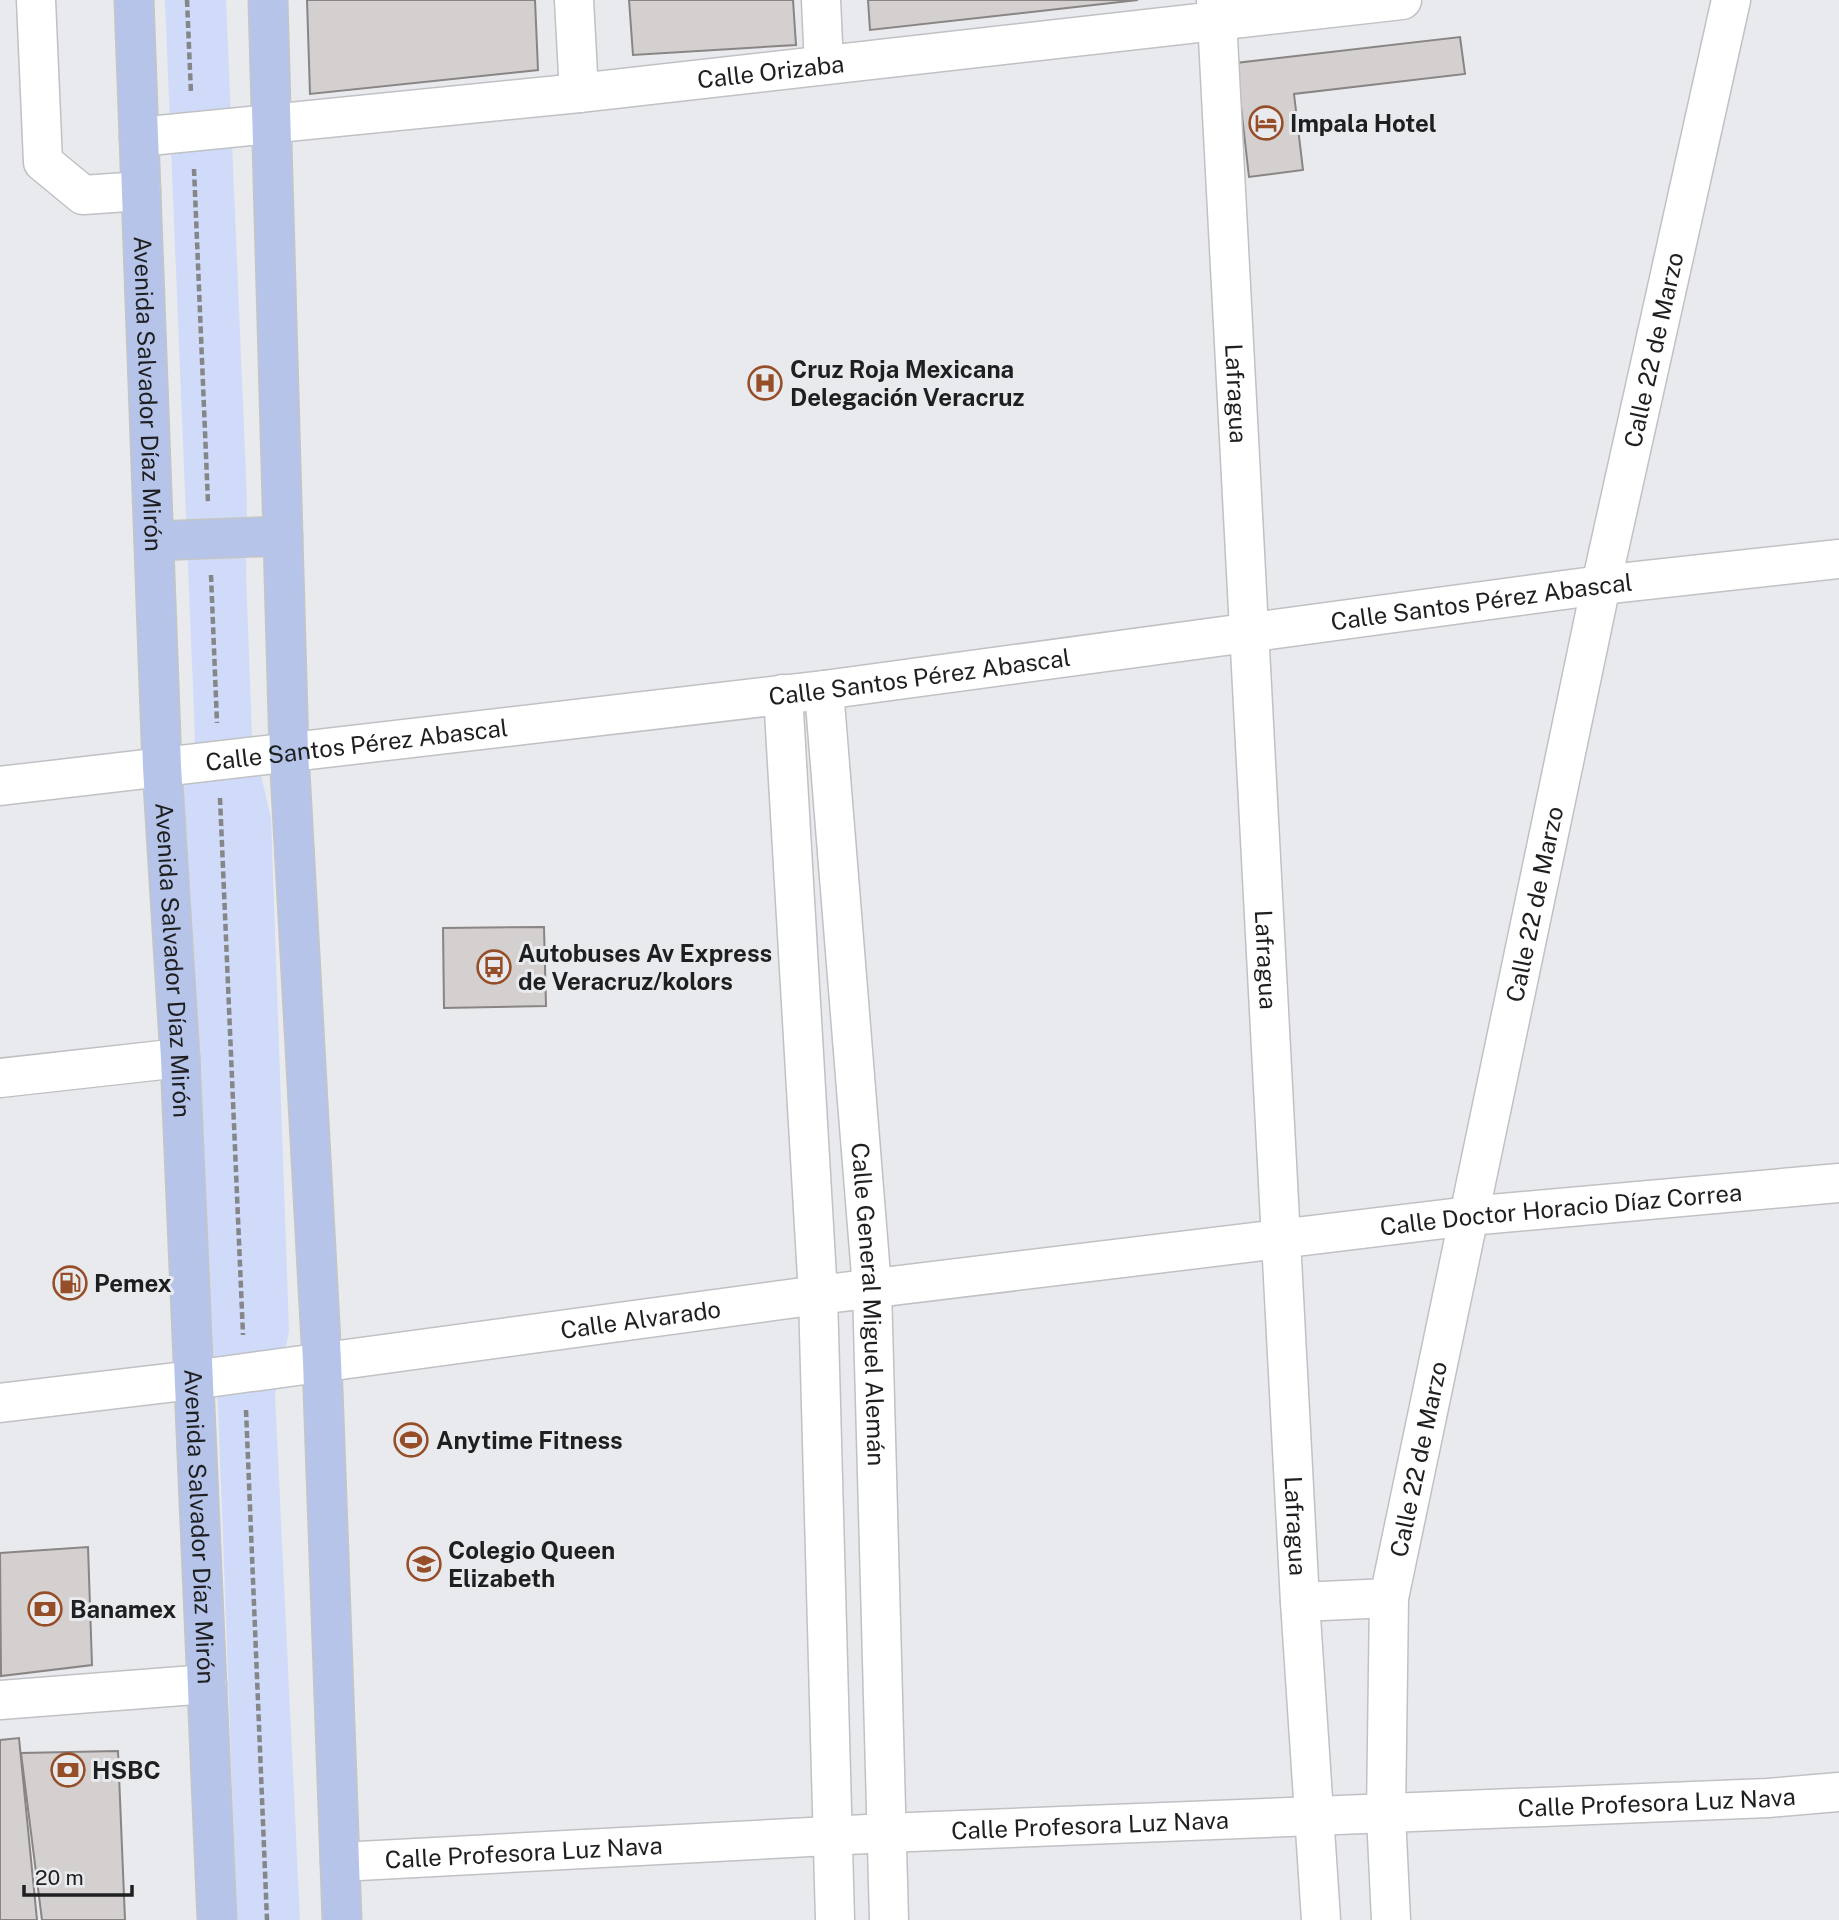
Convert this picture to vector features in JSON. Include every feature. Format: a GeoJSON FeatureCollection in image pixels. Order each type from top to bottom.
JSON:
{"type":"FeatureCollection","features":[{"type":"Feature","properties":{"kind":"main road","name":"Avenida Salvador Díaz Mirón"},"geometry":{"type":"LineString","coordinates":[[134,0],[162,767],[180,1058],[217,1920]]}},
{"type":"Feature","properties":{"kind":"main road"},"geometry":{"type":"LineString","coordinates":[[268,0],[289,752],[322,1361],[342,1920]]}},
{"type":"Feature","properties":{"kind":"main road"},"geometry":{"type":"LineString","coordinates":[[154,541],[283,536]]}},
{"type":"Feature","properties":{"kind":"street"},"geometry":{"type":"LineString","coordinates":[[36,0],[43,162],[83,195],[141,191]]}},
{"type":"Feature","properties":{"kind":"street"},"geometry":{"type":"LineString","coordinates":[[574,0],[579,93]]}},
{"type":"Feature","properties":{"kind":"street"},"geometry":{"type":"LineString","coordinates":[[821,0],[824,65]]}},
{"type":"Feature","properties":{"kind":"street","name":"Calle Orizaba"},"geometry":{"type":"LineString","coordinates":[[139,137],[579,93],[824,65],[1217,11],[1402,0]]}},
{"type":"Feature","properties":{"kind":"street","name":"Calle 22 de Marzo"},"geometry":{"type":"LineString","coordinates":[[1386,1815],[1389,1598],[1601,585],[1731,0]]}},
{"type":"Feature","properties":{"kind":"street","name":"Lafragua"},"geometry":{"type":"LineString","coordinates":[[1217,11],[1300,1602],[1321,1920]]}},
{"type":"Feature","properties":{"kind":"street","name":"Calle Santos Pérez Abascal"},"geometry":{"type":"LineString","coordinates":[[0,786],[824,690],[1601,585],[1839,559]]}},
{"type":"Feature","properties":{"kind":"street","name":"Calle General Miguel Alemán"},"geometry":{"type":"LineString","coordinates":[[824,690],[872,1288],[889,1920]]}},
{"type":"Feature","properties":{"kind":"street","name":"Calle General Miguel Alemán"},"geometry":{"type":"LineString","coordinates":[[783,694],[818,1295],[835,1920]]}},
{"type":"Feature","properties":{"kind":"street"},"geometry":{"type":"LineString","coordinates":[[0,1078],[180,1058]]}},
{"type":"Feature","properties":{"kind":"street","name":"Calle Doctor Horacio Díaz Correa"},"geometry":{"type":"LineString","coordinates":[[1283,1239],[1469,1216],[1839,1183]]}},
{"type":"Feature","properties":{"kind":"street","name":"Calle Alvarado"},"geometry":{"type":"LineString","coordinates":[[0,1403],[193,1380],[872,1288],[1283,1239]]}},
{"type":"Feature","properties":{"kind":"street"},"geometry":{"type":"LineString","coordinates":[[1300,1602],[1389,1598]]}},
{"type":"Feature","properties":{"kind":"street"},"geometry":{"type":"LineString","coordinates":[[0,1700],[207,1684]]}},
{"type":"Feature","properties":{"kind":"street","name":"Calle Profesora Luz Nava"},"geometry":{"type":"LineString","coordinates":[[340,1862],[887,1833],[1386,1815],[1768,1798],[1839,1792]]}},
{"type":"Feature","properties":{"kind":"street"},"geometry":{"type":"LineString","coordinates":[[1386,1815],[1391,1920]]}},
{"type":"Feature","properties":{"kind":"path"},"geometry":{"type":"LineString","coordinates":[[187,0],[267,1920]]}},
{"type":"Feature","properties":{"kind":"shaded area"},"geometry":{"type":"Polygon","coordinates":[[[165,0],[226,0],[247,501],[246,573],[252,737],[271,818],[289,1332],[275,1395],[300,1920],[237,1920],[218,1404],[209,1340],[176,822],[195,738],[165,0]]]}},
{"type":"Feature","properties":{"kind":"building"},"geometry":{"type":"Polygon","coordinates":[[[307,0],[535,0],[538,70],[310,94],[307,0]]]}},
{"type":"Feature","properties":{"kind":"building"},"geometry":{"type":"Polygon","coordinates":[[[629,0],[793,0],[796,45],[633,55],[629,0]]]}},
{"type":"Feature","properties":{"kind":"building"},"geometry":{"type":"Polygon","coordinates":[[[868,0],[1138,0],[870,30],[868,0]]]}},
{"type":"Feature","properties":{"kind":"building"},"geometry":{"type":"Polygon","coordinates":[[[1460,37],[1465,74],[1294,94],[1303,170],[1249,177],[1236,63],[1460,37]]]}},
{"type":"Feature","properties":{"kind":"building","name":"Autobuses Av Express de Veracruz/kolors"},"geometry":{"type":"Polygon","coordinates":[[[544,927],[546,1006],[444,1008],[443,928],[544,927]]]}},
{"type":"Feature","properties":{"kind":"building","name":"Banamex"},"geometry":{"type":"Polygon","coordinates":[[[88,1547],[92,1665],[1,1676],[0,1553],[88,1547]]]}},
{"type":"Feature","properties":{"kind":"building"},"geometry":{"type":"Polygon","coordinates":[[[19,1738],[37,1920],[0,1920],[0,1740],[19,1738]]]}},
{"type":"Feature","properties":{"kind":"building"},"geometry":{"type":"Polygon","coordinates":[[[118,1751],[125,1920],[42,1920],[21,1753],[118,1751]]]}},
{"type":"Feature","properties":{"kind":"place","name":"Impala Hotel"},"geometry":{"type":"Point","coordinates":[1266,123]}},
{"type":"Feature","properties":{"kind":"place","name":"Cruz Roja Mexicana Delegación Veracruz"},"geometry":{"type":"Point","coordinates":[765,383]}},
{"type":"Feature","properties":{"kind":"place","name":"Autobuses Av Express de Veracruz/kolors"},"geometry":{"type":"Point","coordinates":[494,967]}},
{"type":"Feature","properties":{"kind":"place","name":"Pemex"},"geometry":{"type":"Point","coordinates":[70,1283]}},
{"type":"Feature","properties":{"kind":"place","name":"Anytime Fitness"},"geometry":{"type":"Point","coordinates":[411,1440]}},
{"type":"Feature","properties":{"kind":"place","name":"Colegio Queen Elizabeth"},"geometry":{"type":"Point","coordinates":[424,1564]}},
{"type":"Feature","properties":{"kind":"place","name":"Banamex"},"geometry":{"type":"Point","coordinates":[45,1609]}},
{"type":"Feature","properties":{"kind":"place","name":"HSBC"},"geometry":{"type":"Point","coordinates":[68,1770]}}]}
